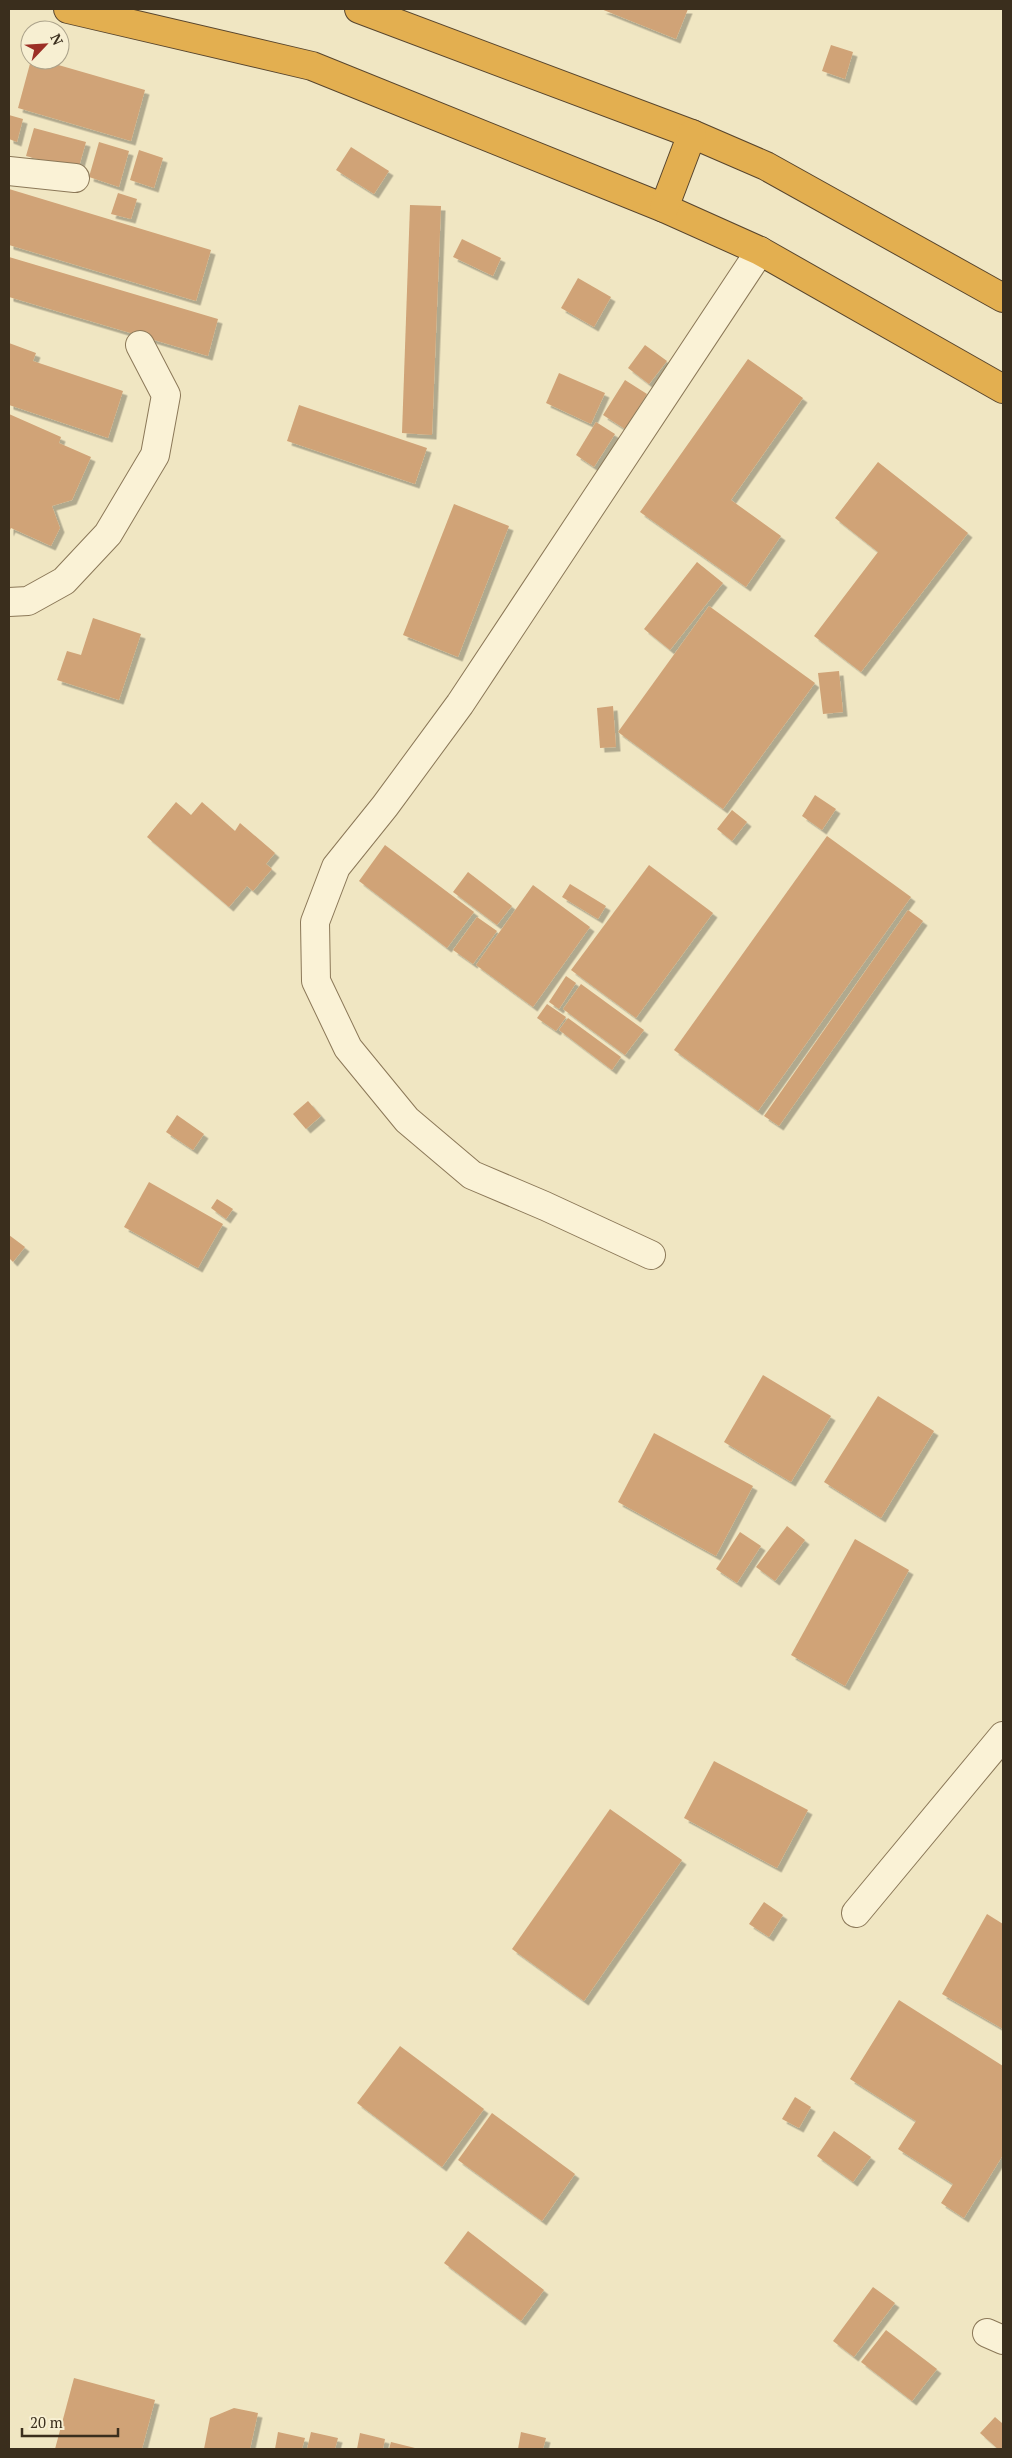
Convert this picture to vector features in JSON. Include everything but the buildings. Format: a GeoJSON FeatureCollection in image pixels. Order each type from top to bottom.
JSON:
{"type":"FeatureCollection","features":[{"type":"Feature","properties":{"kind":"highway"},"geometry":{"type":"LineString","coordinates":[[68,9],[312,66],[664,208],[760,251],[1003,389]]}},
{"type":"Feature","properties":{"kind":"highway"},"geometry":{"type":"LineString","coordinates":[[359,9],[692,134],[766,166],[1003,298]]}},
{"type":"Feature","properties":{"kind":"highway"},"geometry":{"type":"LineString","coordinates":[[664,208],[692,134]]}},
{"type":"Feature","properties":{"kind":"street"},"geometry":{"type":"LineString","coordinates":[[9,171],[75,178]]}},
{"type":"Feature","properties":{"kind":"street"},"geometry":{"type":"LineString","coordinates":[[651,1256],[546,1206],[472,1175],[407,1120],[348,1048],[316,981],[315,922],[336,867],[386,806],[460,704],[760,251]]}},
{"type":"Feature","properties":{"kind":"street"},"geometry":{"type":"LineString","coordinates":[[9,602],[28,600],[64,581],[108,534],[155,455],[166,395],[140,345]]}},
{"type":"Feature","properties":{"kind":"street"},"geometry":{"type":"LineString","coordinates":[[856,1913],[1003,1736]]}}]}
